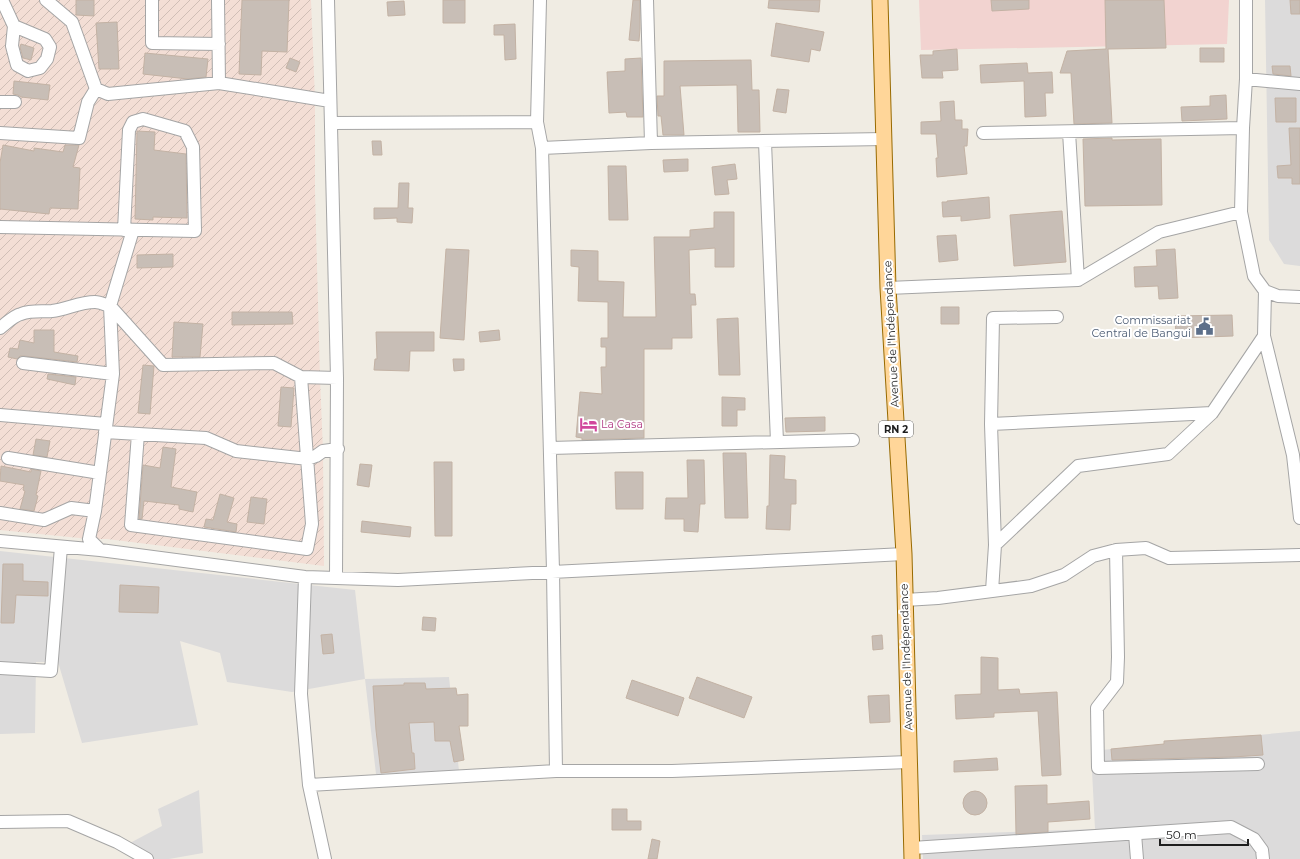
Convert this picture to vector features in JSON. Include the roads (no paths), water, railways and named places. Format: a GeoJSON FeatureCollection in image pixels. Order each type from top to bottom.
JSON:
{"type":"FeatureCollection","features":[{"type":"Feature","properties":{"kind":"main road","name":"Avenue de l'Indépendance"},"geometry":{"type":"LineString","coordinates":[[880,0],[888,288],[904,554],[912,853]]}},
{"type":"Feature","properties":{"kind":"street"},"geometry":{"type":"LineString","coordinates":[[2,0],[14,26]]}},
{"type":"Feature","properties":{"kind":"street"},"geometry":{"type":"LineString","coordinates":[[46,0],[72,22],[96,89],[108,94],[219,83],[330,102]]}},
{"type":"Feature","properties":{"kind":"street"},"geometry":{"type":"LineString","coordinates":[[152,0],[152,43],[219,44]]}},
{"type":"Feature","properties":{"kind":"street"},"geometry":{"type":"LineString","coordinates":[[218,0],[219,83]]}},
{"type":"Feature","properties":{"kind":"street"},"geometry":{"type":"LineString","coordinates":[[328,0],[338,449],[336,577]]}},
{"type":"Feature","properties":{"kind":"street"},"geometry":{"type":"LineString","coordinates":[[540,0],[537,122],[542,148],[554,571],[556,771]]}},
{"type":"Feature","properties":{"kind":"street"},"geometry":{"type":"LineString","coordinates":[[647,0],[651,143]]}},
{"type":"Feature","properties":{"kind":"street"},"geometry":{"type":"LineString","coordinates":[[1246,0],[1246,79],[1241,212],[1254,276],[1265,291],[1278,296],[1300,297]]}},
{"type":"Feature","properties":{"kind":"street"},"geometry":{"type":"LineString","coordinates":[[1246,79],[1300,84]]}},
{"type":"Feature","properties":{"kind":"street"},"geometry":{"type":"LineString","coordinates":[[0,133],[79,138],[88,102],[96,89]]}},
{"type":"Feature","properties":{"kind":"street"},"geometry":{"type":"LineString","coordinates":[[0,102],[15,102]]}},
{"type":"Feature","properties":{"kind":"street"},"geometry":{"type":"LineString","coordinates":[[0,227],[128,230],[195,231],[192,147],[185,131],[143,119],[132,122],[129,130],[128,230],[110,306],[113,374],[95,511],[89,539],[100,550]]}},
{"type":"Feature","properties":{"kind":"street"},"geometry":{"type":"LineString","coordinates":[[331,123],[537,122]]}},
{"type":"Feature","properties":{"kind":"street"},"geometry":{"type":"LineString","coordinates":[[983,133],[1243,128]]}},
{"type":"Feature","properties":{"kind":"street"},"geometry":{"type":"LineString","coordinates":[[1070,132],[1078,280]]}},
{"type":"Feature","properties":{"kind":"street"},"geometry":{"type":"LineString","coordinates":[[542,148],[651,143],[885,139]]}},
{"type":"Feature","properties":{"kind":"street"},"geometry":{"type":"LineString","coordinates":[[765,142],[777,442]]}},
{"type":"Feature","properties":{"kind":"street"},"geometry":{"type":"LineString","coordinates":[[888,288],[1078,280],[1159,232],[1241,212]]}},
{"type":"Feature","properties":{"kind":"street"},"geometry":{"type":"LineString","coordinates":[[1265,291],[1264,336],[1293,454],[1300,518]]}},
{"type":"Feature","properties":{"kind":"street"},"geometry":{"type":"LineString","coordinates":[[0,328],[22,313],[50,311],[68,308],[78,304],[95,302],[110,306],[163,365],[274,363],[301,377],[337,378]]}},
{"type":"Feature","properties":{"kind":"street"},"geometry":{"type":"LineString","coordinates":[[992,591],[995,545],[991,424],[993,318],[1057,316]]}},
{"type":"Feature","properties":{"kind":"street"},"geometry":{"type":"LineString","coordinates":[[995,545],[1078,466],[1168,454],[1212,413],[1264,336]]}},
{"type":"Feature","properties":{"kind":"street"},"geometry":{"type":"LineString","coordinates":[[23,364],[113,374]]}},
{"type":"Feature","properties":{"kind":"street"},"geometry":{"type":"LineString","coordinates":[[138,434],[131,525],[307,549],[312,524],[301,377]]}},
{"type":"Feature","properties":{"kind":"street"},"geometry":{"type":"LineString","coordinates":[[991,424],[1212,413]]}},
{"type":"Feature","properties":{"kind":"street"},"geometry":{"type":"LineString","coordinates":[[0,415],[106,428],[138,434],[206,438],[236,451],[308,459],[324,451],[338,449]]}},
{"type":"Feature","properties":{"kind":"street"},"geometry":{"type":"LineString","coordinates":[[550,448],[853,440]]}},
{"type":"Feature","properties":{"kind":"street"},"geometry":{"type":"LineString","coordinates":[[8,458],[100,473]]}},
{"type":"Feature","properties":{"kind":"street"},"geometry":{"type":"LineString","coordinates":[[0,513],[44,520],[71,508],[95,511]]}},
{"type":"Feature","properties":{"kind":"street"},"geometry":{"type":"LineString","coordinates":[[0,541],[100,550],[305,577],[398,580],[904,554]]}},
{"type":"Feature","properties":{"kind":"street"},"geometry":{"type":"LineString","coordinates":[[0,668],[52,671],[61,547]]}},
{"type":"Feature","properties":{"kind":"street"},"geometry":{"type":"LineString","coordinates":[[905,600],[938,598],[1031,586],[1064,575],[1093,556],[1116,550],[1146,548],[1169,558],[1300,555]]}},
{"type":"Feature","properties":{"kind":"street"},"geometry":{"type":"LineString","coordinates":[[1116,550],[1117,682],[1097,708],[1098,768],[1258,764]]}},
{"type":"Feature","properties":{"kind":"street"},"geometry":{"type":"LineString","coordinates":[[305,577],[301,694],[309,785],[325,859]]}},
{"type":"Feature","properties":{"kind":"street"},"geometry":{"type":"LineString","coordinates":[[309,785],[556,771],[672,771],[909,762]]}},
{"type":"Feature","properties":{"kind":"street"},"geometry":{"type":"LineString","coordinates":[[0,822],[68,822],[117,842],[147,859]]}},
{"type":"Feature","properties":{"kind":"street"},"geometry":{"type":"LineString","coordinates":[[912,853],[1231,827],[1254,839],[1262,850],[1263,859]]}},
{"type":"Feature","properties":{"kind":"street"},"geometry":{"type":"LineString","coordinates":[[1135,834],[1136,859]]}},
{"type":"Feature","properties":{"kind":"place","name":"Commissariat Central de Bangui"},"geometry":{"type":"Point","coordinates":[1204,326]}},
{"type":"Feature","properties":{"kind":"place","name":"La Casa"},"geometry":{"type":"Point","coordinates":[588,424]}}]}
